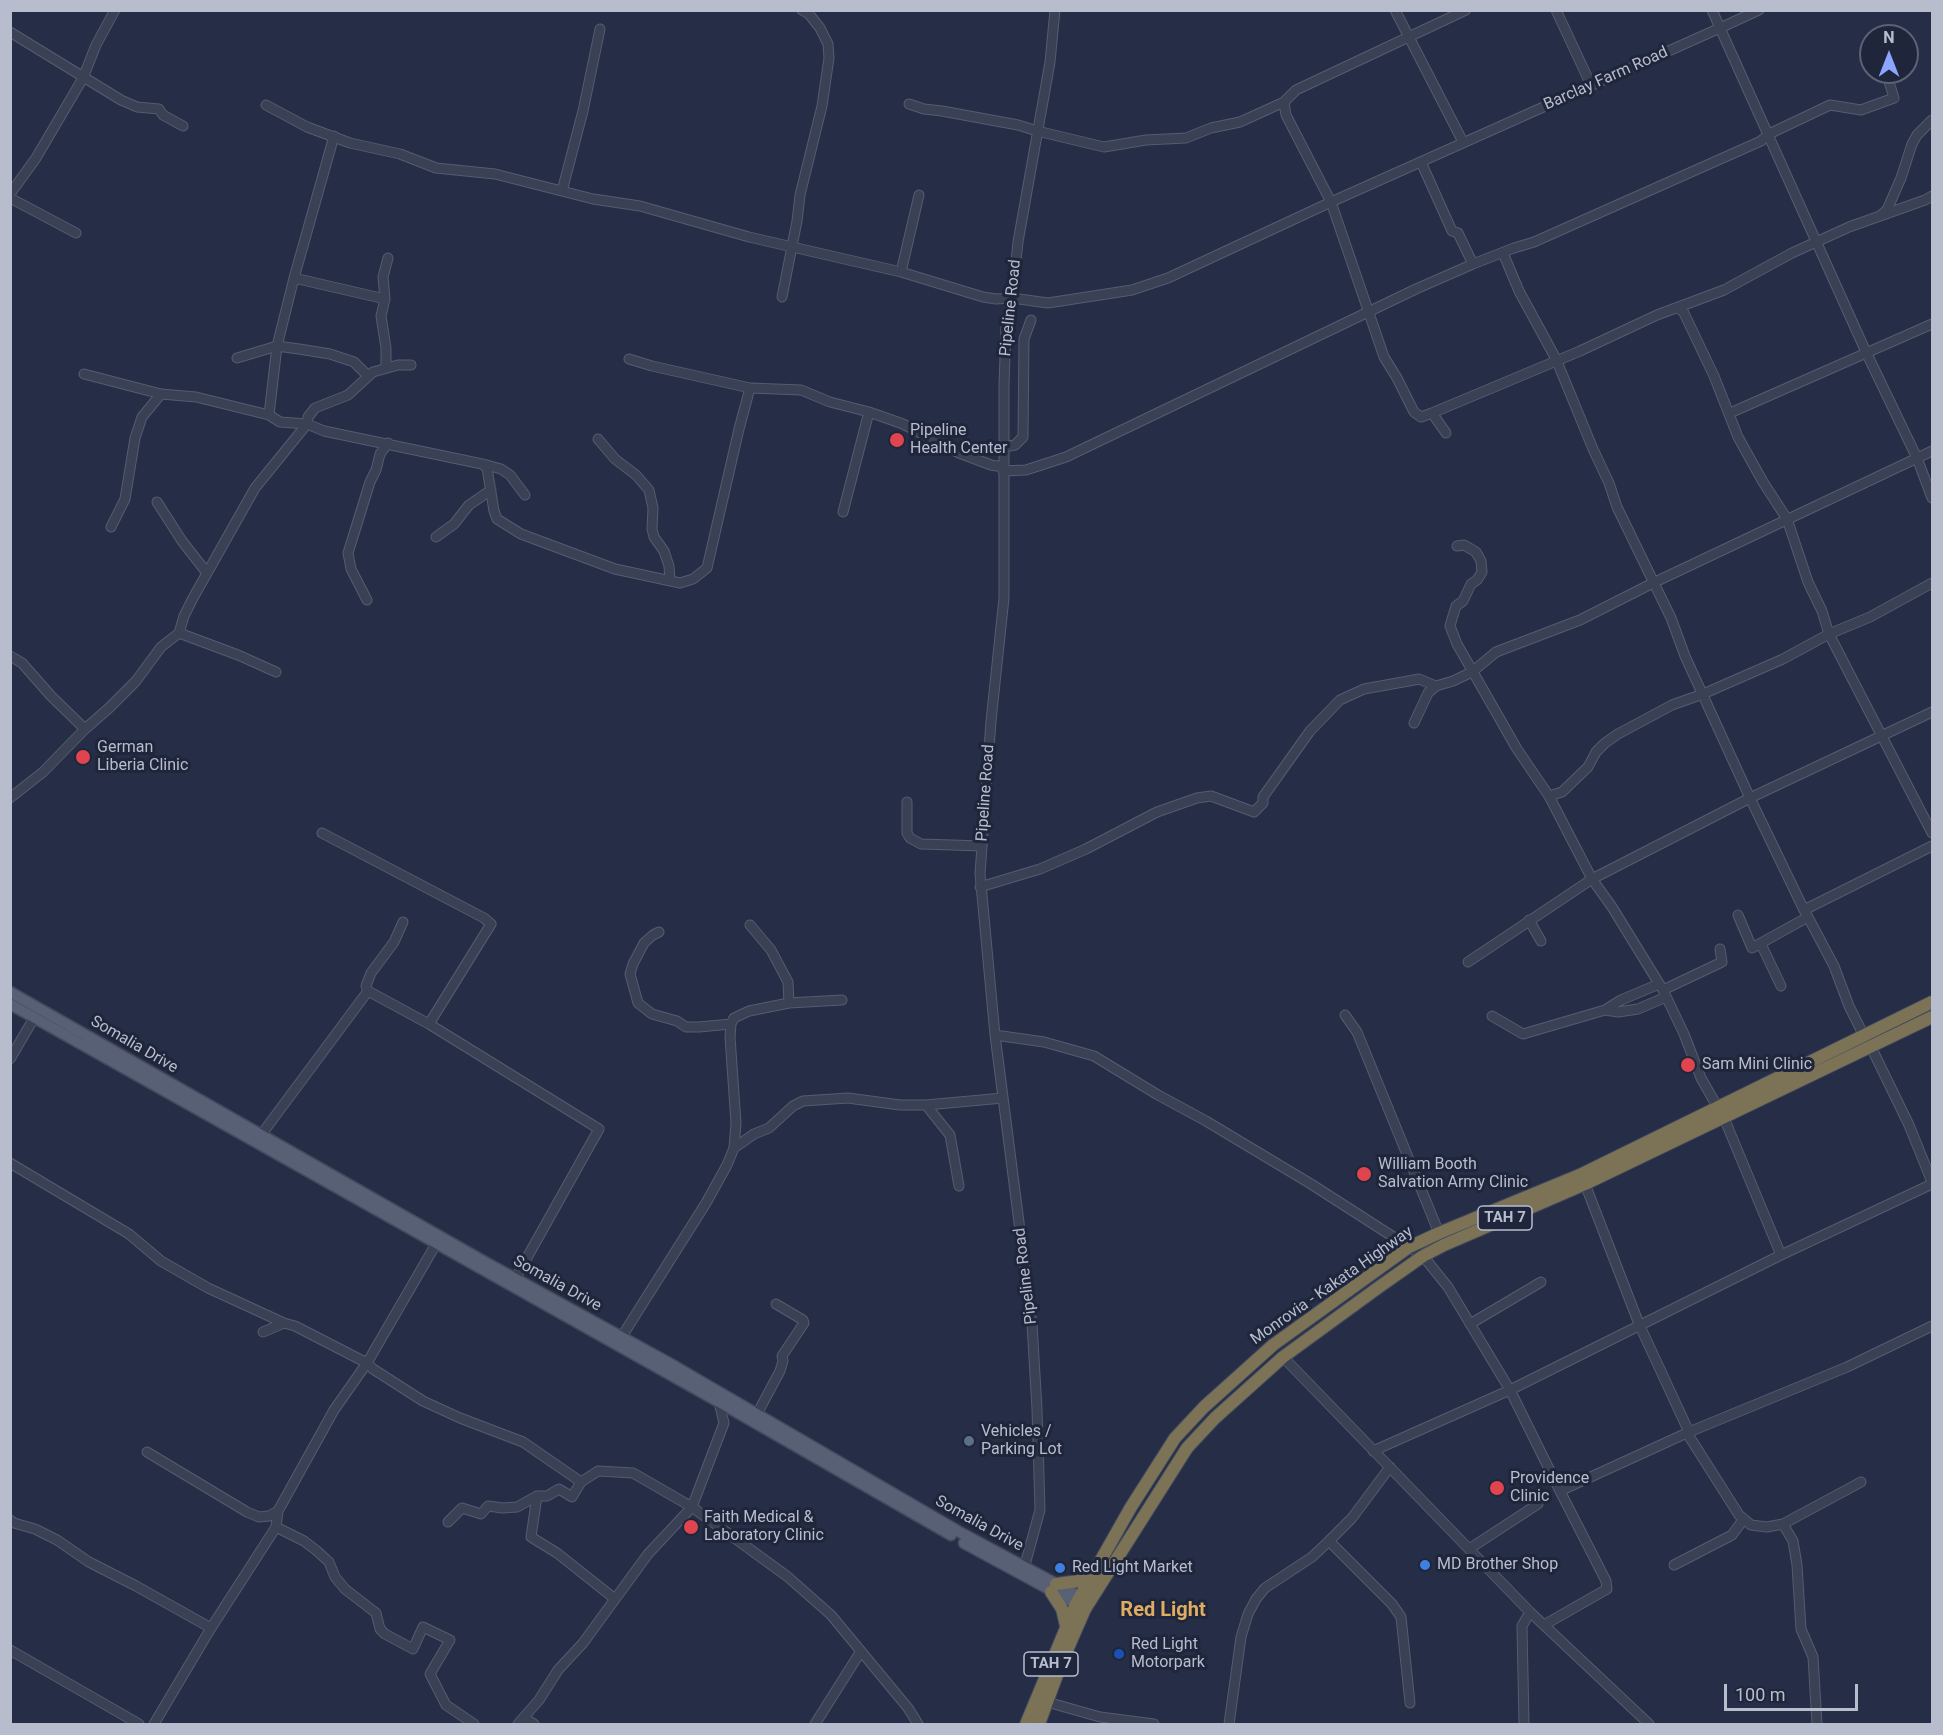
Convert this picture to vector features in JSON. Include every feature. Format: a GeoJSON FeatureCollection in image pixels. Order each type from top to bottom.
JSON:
{"type":"FeatureCollection","features":[{"type":"Feature","properties":{"kind":"highway","name":"Monrovia - Kakata Highway"},"geometry":{"type":"LineString","coordinates":[[1082,1603],[1187,1448],[1215,1419],[1283,1357],[1423,1256],[1585,1184],[1932,1002]]}},
{"type":"Feature","properties":{"kind":"highway","name":"Monrovia - Kakata Highway"},"geometry":{"type":"LineString","coordinates":[[1082,1603],[1096,1571],[1131,1507],[1175,1438],[1204,1407],[1273,1345],[1409,1247],[1721,1113],[1871,1047],[1932,1017]]}},
{"type":"Feature","properties":{"kind":"highway"},"geometry":{"type":"LineString","coordinates":[[1066,1626],[1053,1588],[1079,1581],[1096,1571]]}},
{"type":"Feature","properties":{"kind":"highway","name":"TAH 7"},"geometry":{"type":"LineString","coordinates":[[1026,1725],[1066,1626],[1082,1603]]}},
{"type":"Feature","properties":{"kind":"highway","name":"TAH 7"},"geometry":{"type":"LineString","coordinates":[[1039,1725],[1082,1603]]}},
{"type":"Feature","properties":{"kind":"main road","name":"Somalia Drive"},"geometry":{"type":"LineString","coordinates":[[10,992],[515,1279],[861,1485],[1024,1570]]}},
{"type":"Feature","properties":{"kind":"main road","name":"Somalia Drive"},"geometry":{"type":"LineString","coordinates":[[10,1004],[436,1244],[757,1414],[1082,1603]]}},
{"type":"Feature","properties":{"kind":"street"},"geometry":{"type":"LineString","coordinates":[[76,233],[10,196],[36,158],[83,78],[96,45],[115,10]]}},
{"type":"Feature","properties":{"kind":"street"},"geometry":{"type":"LineString","coordinates":[[782,297],[800,195],[822,106],[829,58],[828,44],[820,28],[809,14],[802,10]]}},
{"type":"Feature","properties":{"kind":"street","name":"Pipeline Road"},"geometry":{"type":"LineString","coordinates":[[1024,1570],[1040,1510],[1032,1324],[995,1035],[980,888],[991,721],[1004,598],[1003,469],[1006,327],[1012,298],[1018,242],[1050,62],[1055,10]]}},
{"type":"Feature","properties":{"kind":"street"},"geometry":{"type":"LineString","coordinates":[[1395,10],[1463,142]]}},
{"type":"Feature","properties":{"kind":"street"},"geometry":{"type":"LineString","coordinates":[[909,104],[924,110],[1009,123],[1104,147],[1146,140],[1186,138],[1211,128],[1240,122],[1284,102],[1296,90],[1466,10]]}},
{"type":"Feature","properties":{"kind":"street"},"geometry":{"type":"LineString","coordinates":[[1556,10],[1591,85]]}},
{"type":"Feature","properties":{"kind":"street"},"geometry":{"type":"LineString","coordinates":[[1712,10],[1866,352],[1917,458],[1932,498]]}},
{"type":"Feature","properties":{"kind":"street","name":"Barclay Farm Road"},"geometry":{"type":"LineString","coordinates":[[266,105],[307,127],[350,143],[400,154],[436,168],[495,174],[593,199],[640,206],[749,237],[901,272],[983,297],[1048,303],[1132,290],[1168,278],[1331,201],[1758,10]]}},
{"type":"Feature","properties":{"kind":"street"},"geometry":{"type":"LineString","coordinates":[[562,191],[583,111],[600,29]]}},
{"type":"Feature","properties":{"kind":"street"},"geometry":{"type":"LineString","coordinates":[[10,32],[129,104],[159,109],[164,115],[183,126]]}},
{"type":"Feature","properties":{"kind":"street"},"geometry":{"type":"LineString","coordinates":[[629,359],[750,388],[801,390],[830,402],[903,424],[960,453],[1003,469],[1026,471],[1066,457],[1416,289],[1473,264],[1534,242],[1761,141],[1769,134],[1830,105],[1861,110],[1894,98],[1890,84]]}},
{"type":"Feature","properties":{"kind":"street"},"geometry":{"type":"LineString","coordinates":[[1284,102],[1286,115],[1331,201],[1384,357],[1398,378],[1414,412],[1421,417],[1556,359],[1580,351],[1657,315],[1724,290],[1792,253],[1849,227],[1925,201],[1932,196]]}},
{"type":"Feature","properties":{"kind":"street"},"geometry":{"type":"LineString","coordinates":[[1932,119],[1932,128]]}},
{"type":"Feature","properties":{"kind":"street"},"geometry":{"type":"LineString","coordinates":[[1881,215],[1887,210],[1901,178],[1912,144],[1932,119]]}},
{"type":"Feature","properties":{"kind":"street"},"geometry":{"type":"LineString","coordinates":[[269,415],[277,346],[334,136]]}},
{"type":"Feature","properties":{"kind":"street"},"geometry":{"type":"LineString","coordinates":[[1421,162],[1452,231],[1458,233],[1473,264]]}},
{"type":"Feature","properties":{"kind":"street"},"geometry":{"type":"LineString","coordinates":[[901,272],[919,195]]}},
{"type":"Feature","properties":{"kind":"street"},"geometry":{"type":"LineString","coordinates":[[1503,253],[1519,291],[1556,359],[1593,449],[1610,483],[1617,507],[1750,798],[1834,966],[1849,1006],[1864,1036]]}},
{"type":"Feature","properties":{"kind":"street"},"geometry":{"type":"LineString","coordinates":[[386,368],[386,348],[381,316],[385,299],[383,277],[388,258]]}},
{"type":"Feature","properties":{"kind":"street"},"geometry":{"type":"LineString","coordinates":[[294,278],[385,299]]}},
{"type":"Feature","properties":{"kind":"street"},"geometry":{"type":"LineString","coordinates":[[1676,308],[1683,311],[1730,413],[1738,437],[1762,482],[1787,519],[1808,582],[1829,634],[1932,833]]}},
{"type":"Feature","properties":{"kind":"street"},"geometry":{"type":"LineString","coordinates":[[1004,447],[1015,445],[1023,437],[1024,339],[1031,320]]}},
{"type":"Feature","properties":{"kind":"street"},"geometry":{"type":"LineString","coordinates":[[1730,413],[1932,324]]}},
{"type":"Feature","properties":{"kind":"street"},"geometry":{"type":"LineString","coordinates":[[237,358],[277,346],[330,354],[354,362],[368,376]]}},
{"type":"Feature","properties":{"kind":"street"},"geometry":{"type":"LineString","coordinates":[[10,798],[43,772],[136,681],[160,647],[179,633],[184,616],[255,488],[307,424],[308,417],[315,408],[348,395],[368,376],[386,368],[411,365]]}},
{"type":"Feature","properties":{"kind":"street"},"geometry":{"type":"LineString","coordinates":[[84,374],[161,394],[196,397],[269,415],[280,422],[307,424],[324,431],[501,469],[510,475],[525,495]]}},
{"type":"Feature","properties":{"kind":"street"},"geometry":{"type":"LineString","coordinates":[[482,464],[487,468],[497,519],[521,534],[615,569],[680,583],[693,579],[707,568],[750,388]]}},
{"type":"Feature","properties":{"kind":"street"},"geometry":{"type":"LineString","coordinates":[[111,527],[125,499],[135,438],[142,417],[161,394]]}},
{"type":"Feature","properties":{"kind":"street"},"geometry":{"type":"LineString","coordinates":[[843,512],[869,412]]}},
{"type":"Feature","properties":{"kind":"street"},"geometry":{"type":"LineString","coordinates":[[1432,413],[1446,433]]}},
{"type":"Feature","properties":{"kind":"street"},"geometry":{"type":"LineString","coordinates":[[598,439],[615,459],[636,475],[649,490],[653,508],[652,529],[654,537],[664,551],[669,566],[670,580]]}},
{"type":"Feature","properties":{"kind":"street"},"geometry":{"type":"LineString","coordinates":[[368,600],[351,569],[348,553],[380,454],[388,443]]}},
{"type":"Feature","properties":{"kind":"street"},"geometry":{"type":"LineString","coordinates":[[1414,723],[1428,693],[1436,686],[1472,672],[1496,652],[1580,620],[1787,519],[1932,452]]}},
{"type":"Feature","properties":{"kind":"street"},"geometry":{"type":"LineString","coordinates":[[436,537],[454,524],[470,505],[491,490]]}},
{"type":"Feature","properties":{"kind":"street"},"geometry":{"type":"LineString","coordinates":[[157,502],[182,541],[207,573]]}},
{"type":"Feature","properties":{"kind":"street"},"geometry":{"type":"LineString","coordinates":[[1458,546],[1464,545],[1476,552],[1481,561],[1482,572],[1472,584],[1463,602],[1456,606],[1450,626],[1472,672],[1517,749],[1549,796],[1592,879],[1663,990],[1684,1034],[1701,1078],[1721,1113],[1780,1255]]}},
{"type":"Feature","properties":{"kind":"street"},"geometry":{"type":"LineString","coordinates":[[1549,796],[1562,792],[1588,766],[1605,742],[1618,734],[1672,705],[1783,659],[1829,634],[1870,617],[1932,583]]}},
{"type":"Feature","properties":{"kind":"street"},"geometry":{"type":"LineString","coordinates":[[179,633],[276,672]]}},
{"type":"Feature","properties":{"kind":"street"},"geometry":{"type":"LineString","coordinates":[[10,656],[22,663],[51,696],[85,729]]}},
{"type":"Feature","properties":{"kind":"street"},"geometry":{"type":"LineString","coordinates":[[980,888],[1040,869],[1086,849],[1157,812],[1197,798],[1211,796],[1254,812],[1263,803],[1263,797],[1310,731],[1340,700],[1364,689],[1419,679],[1436,686]]}},
{"type":"Feature","properties":{"kind":"street"},"geometry":{"type":"LineString","coordinates":[[1468,962],[1592,879],[1750,798],[1932,712]]}},
{"type":"Feature","properties":{"kind":"street"},"geometry":{"type":"LineString","coordinates":[[908,802],[910,838],[921,844],[982,846]]}},
{"type":"Feature","properties":{"kind":"street"},"geometry":{"type":"LineString","coordinates":[[322,833],[484,918],[491,924],[429,1024]]}},
{"type":"Feature","properties":{"kind":"street"},"geometry":{"type":"LineString","coordinates":[[1738,915],[1752,948],[1806,913],[1932,846]]}},
{"type":"Feature","properties":{"kind":"street"},"geometry":{"type":"LineString","coordinates":[[1529,920],[1541,941]]}},
{"type":"Feature","properties":{"kind":"street"},"geometry":{"type":"LineString","coordinates":[[403,922],[394,942],[371,974],[366,986],[368,991],[429,1024],[598,1129],[515,1279]]}},
{"type":"Feature","properties":{"kind":"street"},"geometry":{"type":"LineString","coordinates":[[750,925],[771,950],[788,982],[789,1003]]}},
{"type":"Feature","properties":{"kind":"street"},"geometry":{"type":"LineString","coordinates":[[659,932],[644,943],[630,974],[638,1003],[652,1014],[686,1026],[731,1024]]}},
{"type":"Feature","properties":{"kind":"street"},"geometry":{"type":"LineString","coordinates":[[1761,944],[1781,986]]}},
{"type":"Feature","properties":{"kind":"street"},"geometry":{"type":"LineString","coordinates":[[1605,1010],[1618,1012],[1638,1009],[1663,990],[1722,962],[1720,950]]}},
{"type":"Feature","properties":{"kind":"street"},"geometry":{"type":"LineString","coordinates":[[1492,1016],[1523,1034],[1605,1010],[1621,1000],[1663,990]]}},
{"type":"Feature","properties":{"kind":"street"},"geometry":{"type":"LineString","coordinates":[[261,1135],[368,991]]}},
{"type":"Feature","properties":{"kind":"street"},"geometry":{"type":"LineString","coordinates":[[619,1341],[706,1203],[734,1148],[736,1123],[730,1036],[734,1018],[749,1011],[789,1003],[842,1000]]}},
{"type":"Feature","properties":{"kind":"street"},"geometry":{"type":"LineString","coordinates":[[1346,1015],[1357,1032],[1439,1233]]}},
{"type":"Feature","properties":{"kind":"street"},"geometry":{"type":"LineString","coordinates":[[10,1059],[34,1018]]}},
{"type":"Feature","properties":{"kind":"street"},"geometry":{"type":"LineString","coordinates":[[995,1035],[1052,1044],[1095,1056],[1311,1184],[1423,1256],[1448,1287],[1510,1390],[1606,1581],[1607,1589],[1544,1625]]}},
{"type":"Feature","properties":{"kind":"street"},"geometry":{"type":"LineString","coordinates":[[1373,1451],[1510,1390],[1639,1324],[1932,1183],[1909,1125],[1871,1047]]}},
{"type":"Feature","properties":{"kind":"street"},"geometry":{"type":"LineString","coordinates":[[734,1148],[754,1134],[769,1128],[793,1106],[803,1101],[849,1098],[900,1105],[926,1105],[1003,1098]]}},
{"type":"Feature","properties":{"kind":"street"},"geometry":{"type":"LineString","coordinates":[[926,1105],[950,1135],[959,1186]]}},
{"type":"Feature","properties":{"kind":"street"},"geometry":{"type":"LineString","coordinates":[[10,1163],[129,1234],[161,1261],[198,1283],[295,1326],[367,1363],[423,1401],[523,1442],[581,1482]]}},
{"type":"Feature","properties":{"kind":"street"},"geometry":{"type":"LineString","coordinates":[[1585,1184],[1639,1324],[1688,1433],[1743,1520],[1751,1525],[1767,1527],[1784,1524],[1861,1482]]}},
{"type":"Feature","properties":{"kind":"street"},"geometry":{"type":"LineString","coordinates":[[154,1725],[211,1628],[276,1527],[278,1511],[334,1410],[367,1363],[436,1244]]}},
{"type":"Feature","properties":{"kind":"street"},"geometry":{"type":"LineString","coordinates":[[1470,1324],[1541,1282]]}},
{"type":"Feature","properties":{"kind":"street"},"geometry":{"type":"LineString","coordinates":[[757,1414],[780,1371],[784,1351],[804,1323],[803,1320],[776,1304]]}},
{"type":"Feature","properties":{"kind":"street"},"geometry":{"type":"LineString","coordinates":[[263,1332],[284,1323]]}},
{"type":"Feature","properties":{"kind":"street"},"geometry":{"type":"LineString","coordinates":[[1560,1491],[1688,1433],[1847,1367],[1932,1326]]}},
{"type":"Feature","properties":{"kind":"street"},"geometry":{"type":"LineString","coordinates":[[1283,1357],[1530,1612],[1649,1725]]}},
{"type":"Feature","properties":{"kind":"street"},"geometry":{"type":"LineString","coordinates":[[534,1725],[521,1721],[539,1700],[558,1670],[583,1643],[648,1554],[692,1507],[724,1423],[719,1402]]}},
{"type":"Feature","properties":{"kind":"street"},"geometry":{"type":"LineString","coordinates":[[147,1452],[247,1512],[259,1517],[269,1516],[278,1511]]}},
{"type":"Feature","properties":{"kind":"street"},"geometry":{"type":"LineString","coordinates":[[1229,1725],[1241,1637],[1248,1614],[1256,1599],[1265,1588],[1312,1557],[1329,1541],[1352,1518],[1390,1467]]}},
{"type":"Feature","properties":{"kind":"street"},"geometry":{"type":"LineString","coordinates":[[448,1522],[462,1508],[481,1514],[488,1506],[517,1507],[537,1496],[547,1496],[559,1489],[572,1497],[581,1482],[598,1471],[633,1473],[692,1507],[788,1576],[831,1615],[908,1708],[918,1725]]}},
{"type":"Feature","properties":{"kind":"street"},"geometry":{"type":"LineString","coordinates":[[537,1496],[531,1537],[557,1553],[615,1599]]}},
{"type":"Feature","properties":{"kind":"street"},"geometry":{"type":"LineString","coordinates":[[1469,1549],[1538,1504]]}},
{"type":"Feature","properties":{"kind":"street"},"geometry":{"type":"LineString","coordinates":[[10,1520],[57,1540],[89,1562],[211,1628]]}},
{"type":"Feature","properties":{"kind":"street"},"geometry":{"type":"LineString","coordinates":[[1674,1565],[1732,1535],[1743,1520]]}},
{"type":"Feature","properties":{"kind":"street"},"geometry":{"type":"LineString","coordinates":[[1784,1524],[1793,1541],[1797,1565],[1801,1629],[1813,1657],[1817,1725]]}},
{"type":"Feature","properties":{"kind":"street"},"geometry":{"type":"LineString","coordinates":[[276,1527],[292,1534],[317,1551],[328,1562],[335,1577],[345,1589],[376,1613],[380,1629],[385,1634],[412,1649],[423,1627],[450,1640],[430,1674],[446,1705],[474,1725]]}},
{"type":"Feature","properties":{"kind":"street"},"geometry":{"type":"LineString","coordinates":[[1329,1541],[1392,1604],[1401,1617],[1410,1703]]}},
{"type":"Feature","properties":{"kind":"street"},"geometry":{"type":"LineString","coordinates":[[1524,1725],[1522,1626],[1530,1612]]}},
{"type":"Feature","properties":{"kind":"street"},"geometry":{"type":"LineString","coordinates":[[10,1650],[139,1725]]}},
{"type":"Feature","properties":{"kind":"street"},"geometry":{"type":"LineString","coordinates":[[814,1725],[861,1651]]}},
{"type":"Feature","properties":{"kind":"street"},"geometry":{"type":"LineString","coordinates":[[1047,1702],[1100,1717],[1154,1725]]}},
{"type":"Feature","properties":{"kind":"place","name":"Pipeline Health Center"},"geometry":{"type":"Point","coordinates":[897,440]}},
{"type":"Feature","properties":{"kind":"place","name":"German Liberia Clinic"},"geometry":{"type":"Point","coordinates":[83,757]}},
{"type":"Feature","properties":{"kind":"place","name":"Sam Mini Clinic"},"geometry":{"type":"Point","coordinates":[1688,1065]}},
{"type":"Feature","properties":{"kind":"place","name":"William Booth Salvation Army Clinic"},"geometry":{"type":"Point","coordinates":[1364,1174]}},
{"type":"Feature","properties":{"kind":"place","name":"Vehicles / Parking Lot"},"geometry":{"type":"Point","coordinates":[969,1441]}},
{"type":"Feature","properties":{"kind":"place","name":"Providence Clinic"},"geometry":{"type":"Point","coordinates":[1497,1488]}},
{"type":"Feature","properties":{"kind":"place","name":"Faith Medical & Laboratory Clinic"},"geometry":{"type":"Point","coordinates":[691,1527]}},
{"type":"Feature","properties":{"kind":"place","name":"MD Brother Shop"},"geometry":{"type":"Point","coordinates":[1425,1565]}},
{"type":"Feature","properties":{"kind":"place","name":"Red Light Market"},"geometry":{"type":"Point","coordinates":[1060,1568]}},
{"type":"Feature","properties":{"kind":"place","name":"Red Light Motorpark"},"geometry":{"type":"Point","coordinates":[1119,1654]}},
{"type":"Feature","properties":{"kind":"district","name":"Red Light"},"geometry":{"type":"Point","coordinates":[1163,1611]}}]}
